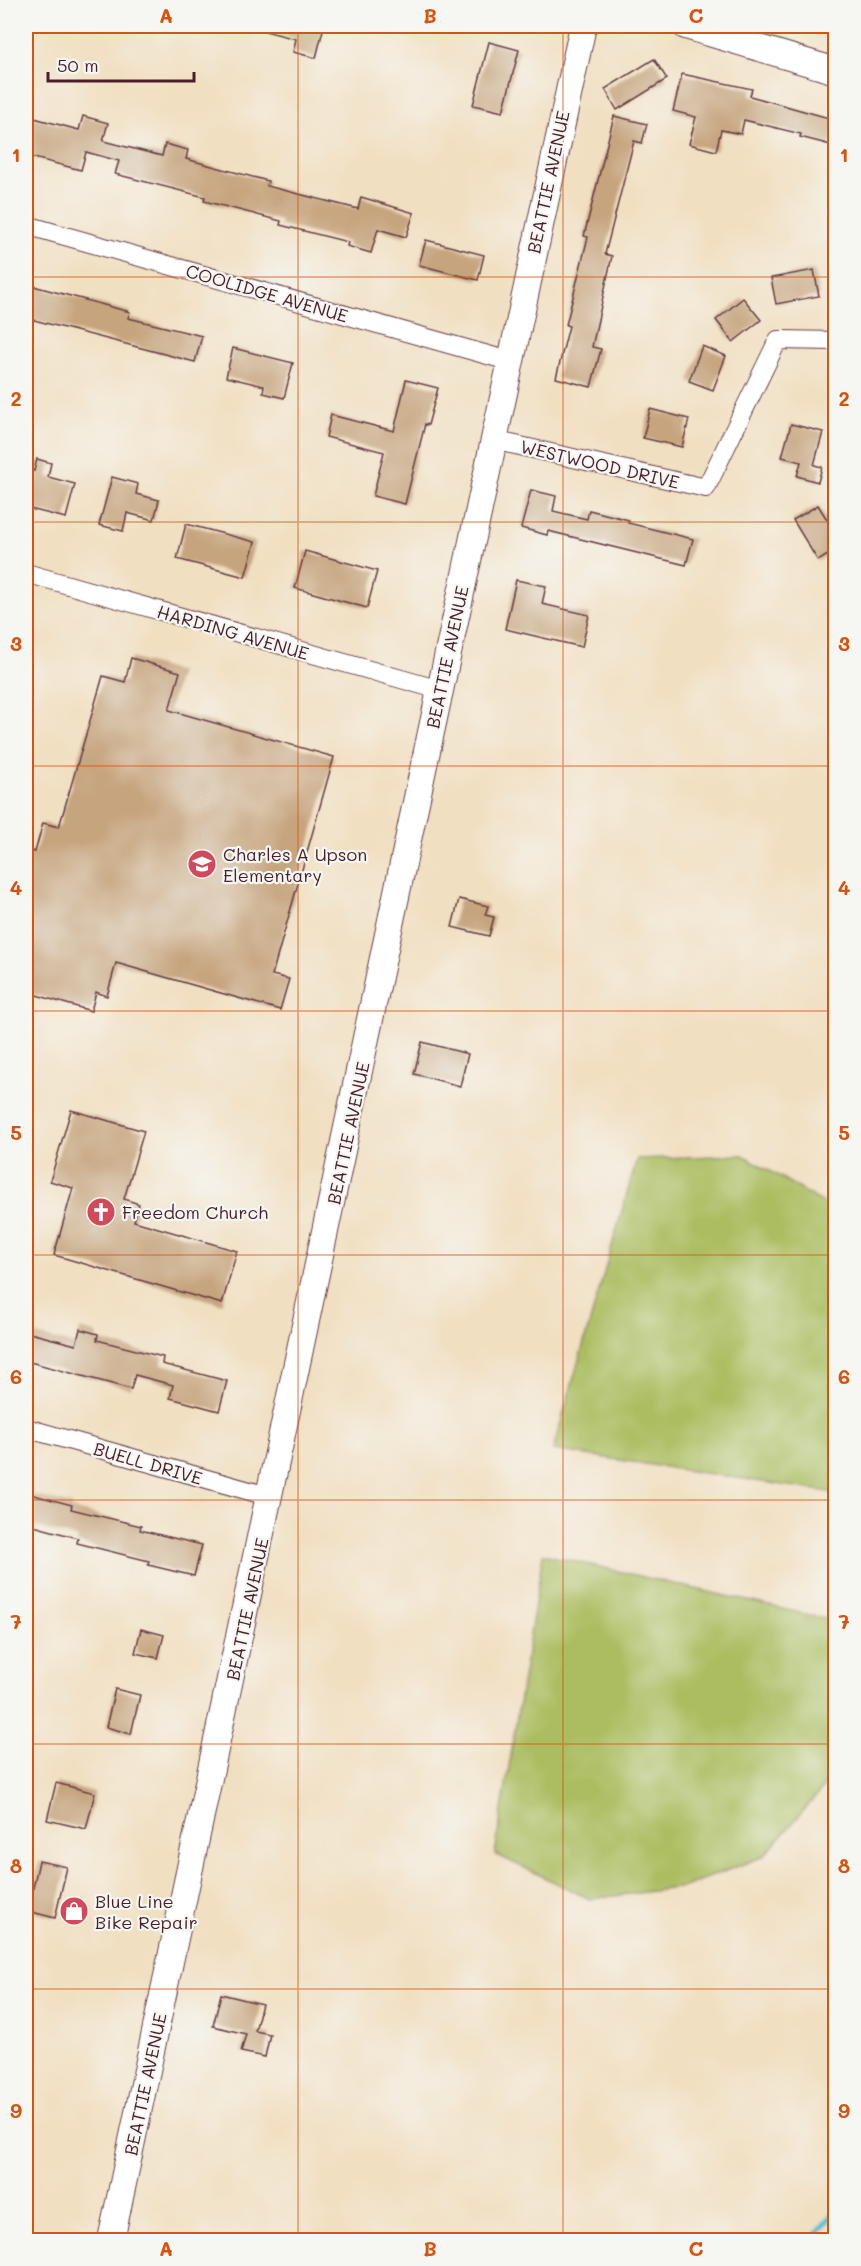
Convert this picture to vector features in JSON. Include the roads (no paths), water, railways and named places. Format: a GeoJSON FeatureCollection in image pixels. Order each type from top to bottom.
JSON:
{"type":"FeatureCollection","features":[{"type":"Feature","properties":{"kind":"street","name":"BEATTIE AVENUE"},"geometry":{"type":"LineString","coordinates":[[111,2241],[271,1497],[509,361],[583,26]]}},
{"type":"Feature","properties":{"kind":"street"},"geometry":{"type":"LineString","coordinates":[[686,26],[836,71]]}},
{"type":"Feature","properties":{"kind":"street","name":"COOLIDGE AVENUE"},"geometry":{"type":"LineString","coordinates":[[26,225],[509,361]]}},
{"type":"Feature","properties":{"kind":"street","name":"WESTWOOD DRIVE"},"geometry":{"type":"LineString","coordinates":[[494,440],[706,488],[778,340],[836,341]]}},
{"type":"Feature","properties":{"kind":"street","name":"HARDING AVENUE"},"geometry":{"type":"LineString","coordinates":[[26,573],[440,690]]}},
{"type":"Feature","properties":{"kind":"street","name":"BUELL DRIVE"},"geometry":{"type":"LineString","coordinates":[[26,1428],[271,1497]]}},
{"type":"Feature","properties":{"kind":"waterway"},"geometry":{"type":"LineString","coordinates":[[812,2240],[836,2210]]}},
{"type":"Feature","properties":{"kind":"place","name":"Charles A Upson Elementary"},"geometry":{"type":"Point","coordinates":[202,864]}},
{"type":"Feature","properties":{"kind":"place","name":"Freedom Church"},"geometry":{"type":"Point","coordinates":[101,1212]}},
{"type":"Feature","properties":{"kind":"place","name":"Blue Line Bike Repair"},"geometry":{"type":"Point","coordinates":[74,1911]}}]}
